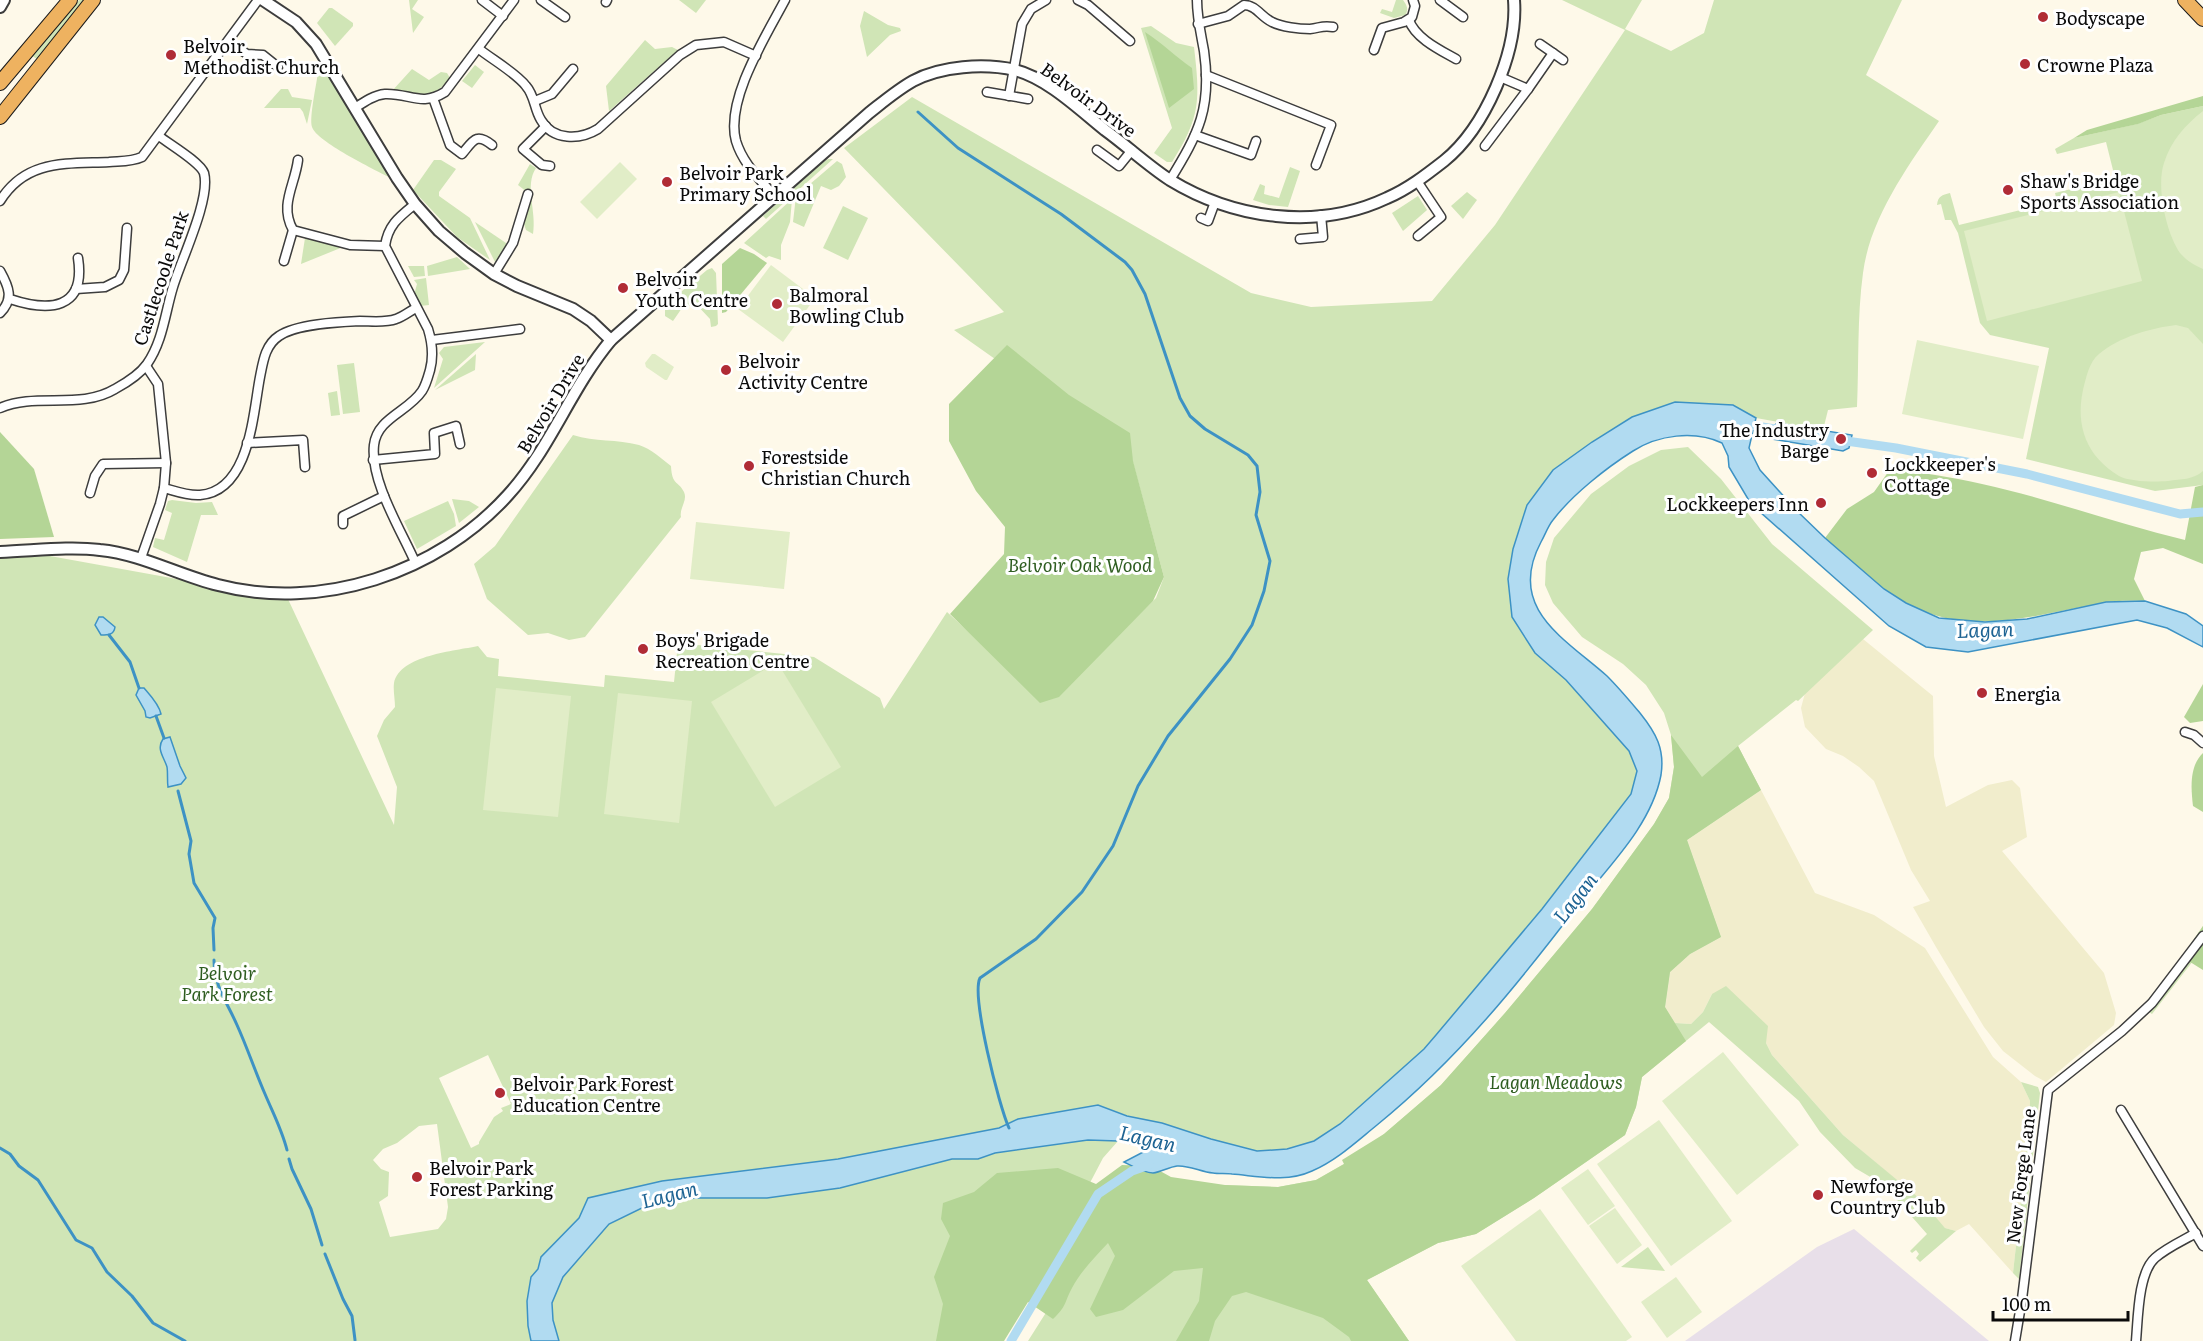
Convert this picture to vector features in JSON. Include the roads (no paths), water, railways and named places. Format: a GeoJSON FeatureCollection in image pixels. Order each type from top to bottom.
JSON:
{"type":"FeatureCollection","features":[{"type":"Feature","properties":{"kind":"highway"},"geometry":{"type":"LineString","coordinates":[[0,83],[70,0]]}},
{"type":"Feature","properties":{"kind":"highway"},"geometry":{"type":"LineString","coordinates":[[1,115],[93,0]]}},
{"type":"Feature","properties":{"kind":"highway"},"geometry":{"type":"LineString","coordinates":[[2185,0],[2203,20]]}},
{"type":"Feature","properties":{"kind":"highway"},"geometry":{"type":"LineString","coordinates":[[2192,0],[2203,10]]}},
{"type":"Feature","properties":{"kind":"street"},"geometry":{"type":"LineString","coordinates":[[0,7],[4,0]]}},
{"type":"Feature","properties":{"kind":"street"},"geometry":{"type":"LineString","coordinates":[[0,201],[13,183],[29,172],[48,166],[135,160],[142,157],[261,0],[282,11],[305,30],[316,44],[415,204],[439,231],[494,274],[538,296],[573,309],[591,321],[611,340]]}},
{"type":"Feature","properties":{"kind":"street"},"geometry":{"type":"LineString","coordinates":[[482,0],[503,16]]}},
{"type":"Feature","properties":{"kind":"street"},"geometry":{"type":"LineString","coordinates":[[355,108],[370,98],[383,94],[419,100],[434,98],[445,92],[479,50],[514,0]]}},
{"type":"Feature","properties":{"kind":"street"},"geometry":{"type":"LineString","coordinates":[[542,0],[565,17]]}},
{"type":"Feature","properties":{"kind":"street"},"geometry":{"type":"LineString","coordinates":[[775,197],[744,159],[736,139],[734,116],[740,92],[785,0]]}},
{"type":"Feature","properties":{"kind":"street"},"geometry":{"type":"LineString","coordinates":[[1009,96],[1022,24],[1026,16],[1038,4],[1046,0]]}},
{"type":"Feature","properties":{"kind":"street"},"geometry":{"type":"LineString","coordinates":[[1078,0],[1121,28],[1130,41]]}},
{"type":"Feature","properties":{"kind":"street"},"geometry":{"type":"LineString","coordinates":[[1170,180],[1196,135],[1206,100],[1206,75],[1198,24],[1197,0]]}},
{"type":"Feature","properties":{"kind":"street"},"geometry":{"type":"LineString","coordinates":[[1374,50],[1382,28],[1409,20],[1414,12],[1413,0]]}},
{"type":"Feature","properties":{"kind":"street"},"geometry":{"type":"LineString","coordinates":[[1440,0],[1463,17]]}},
{"type":"Feature","properties":{"kind":"street","name":"Belvoir Drive"},"geometry":{"type":"LineString","coordinates":[[0,552],[99,549],[141,558],[218,585],[241,590],[278,592],[335,589],[363,583],[403,569],[443,550],[470,531],[508,496],[541,454],[581,380],[611,340],[869,113],[914,81],[931,74],[962,68],[1014,70],[1040,81],[1170,180],[1215,202],[1264,216],[1284,218],[1321,215],[1365,207],[1388,198],[1417,181],[1449,157],[1491,99],[1511,41],[1515,20],[1514,0]]}},
{"type":"Feature","properties":{"kind":"street"},"geometry":{"type":"LineString","coordinates":[[1198,24],[1228,16],[1244,5],[1254,8],[1267,19],[1279,24],[1303,29],[1323,25],[1333,27]]}},
{"type":"Feature","properties":{"kind":"street"},"geometry":{"type":"LineString","coordinates":[[1409,20],[1412,27],[1434,46],[1456,59]]}},
{"type":"Feature","properties":{"kind":"street"},"geometry":{"type":"LineString","coordinates":[[229,42],[247,54],[262,55],[278,67]]}},
{"type":"Feature","properties":{"kind":"street"},"geometry":{"type":"LineString","coordinates":[[479,50],[525,84],[535,101],[541,120],[559,135],[568,138],[587,135],[598,129],[680,55],[696,45],[724,42],[756,56]]}},
{"type":"Feature","properties":{"kind":"street"},"geometry":{"type":"LineString","coordinates":[[1540,44],[1563,60]]}},
{"type":"Feature","properties":{"kind":"street"},"geometry":{"type":"LineString","coordinates":[[1485,146],[1553,52]]}},
{"type":"Feature","properties":{"kind":"street"},"geometry":{"type":"LineString","coordinates":[[535,101],[552,94],[573,69]]}},
{"type":"Feature","properties":{"kind":"street"},"geometry":{"type":"LineString","coordinates":[[1206,75],[1331,125],[1316,165]]}},
{"type":"Feature","properties":{"kind":"street"},"geometry":{"type":"LineString","coordinates":[[1500,77],[1528,89]]}},
{"type":"Feature","properties":{"kind":"street"},"geometry":{"type":"LineString","coordinates":[[987,92],[1028,99]]}},
{"type":"Feature","properties":{"kind":"street"},"geometry":{"type":"LineString","coordinates":[[434,98],[450,145],[462,154],[473,140],[478,138],[484,138],[492,145]]}},
{"type":"Feature","properties":{"kind":"street"},"geometry":{"type":"LineString","coordinates":[[546,126],[523,149],[542,165],[550,166]]}},
{"type":"Feature","properties":{"kind":"street"},"geometry":{"type":"LineString","coordinates":[[1196,135],[1251,155],[1256,141]]}},
{"type":"Feature","properties":{"kind":"street","name":"Castlecoole Park"},"geometry":{"type":"LineString","coordinates":[[0,408],[27,402],[101,396],[116,389],[146,366],[159,343],[173,285],[201,206],[205,180],[203,171],[195,163],[159,136]]}},
{"type":"Feature","properties":{"kind":"street"},"geometry":{"type":"LineString","coordinates":[[1097,150],[1119,166],[1132,150]]}},
{"type":"Feature","properties":{"kind":"street"},"geometry":{"type":"LineString","coordinates":[[284,261],[293,230],[286,213],[298,160]]}},
{"type":"Feature","properties":{"kind":"street"},"geometry":{"type":"LineString","coordinates":[[1417,181],[1441,217],[1418,236]]}},
{"type":"Feature","properties":{"kind":"street"},"geometry":{"type":"LineString","coordinates":[[494,274],[513,243],[528,194]]}},
{"type":"Feature","properties":{"kind":"street"},"geometry":{"type":"LineString","coordinates":[[1201,218],[1208,221],[1215,202]]}},
{"type":"Feature","properties":{"kind":"street"},"geometry":{"type":"LineString","coordinates":[[415,204],[391,226],[385,246],[432,340],[432,364],[421,393],[380,428],[375,437],[373,460],[384,496],[415,562]]}},
{"type":"Feature","properties":{"kind":"street"},"geometry":{"type":"LineString","coordinates":[[1300,238],[1323,237],[1321,215]]}},
{"type":"Feature","properties":{"kind":"street"},"geometry":{"type":"LineString","coordinates":[[76,289],[105,287],[119,280],[124,270],[127,228]]}},
{"type":"Feature","properties":{"kind":"street"},"geometry":{"type":"LineString","coordinates":[[293,230],[350,245],[385,246]]}},
{"type":"Feature","properties":{"kind":"street"},"geometry":{"type":"LineString","coordinates":[[10,299],[25,304],[51,307],[71,298],[80,277],[78,258]]}},
{"type":"Feature","properties":{"kind":"street"},"geometry":{"type":"LineString","coordinates":[[0,271],[9,290],[10,299],[0,313]]}},
{"type":"Feature","properties":{"kind":"street"},"geometry":{"type":"LineString","coordinates":[[164,488],[198,495],[215,490],[237,470],[247,443],[264,358],[272,342],[279,336],[290,330],[318,326],[396,320],[416,308]]}},
{"type":"Feature","properties":{"kind":"street"},"geometry":{"type":"LineString","coordinates":[[432,340],[520,329]]}},
{"type":"Feature","properties":{"kind":"street"},"geometry":{"type":"LineString","coordinates":[[141,558],[164,488],[166,463],[158,384],[146,366]]}},
{"type":"Feature","properties":{"kind":"street"},"geometry":{"type":"LineString","coordinates":[[373,460],[435,454],[434,433],[456,426],[460,444]]}},
{"type":"Feature","properties":{"kind":"street"},"geometry":{"type":"LineString","coordinates":[[247,443],[303,440],[306,467]]}},
{"type":"Feature","properties":{"kind":"street"},"geometry":{"type":"LineString","coordinates":[[90,493],[95,476],[103,464],[166,463]]}},
{"type":"Feature","properties":{"kind":"street"},"geometry":{"type":"LineString","coordinates":[[343,524],[344,516],[384,496]]}},
{"type":"Feature","properties":{"kind":"street"},"geometry":{"type":"LineString","coordinates":[[2185,732],[2194,735],[2203,743]]}},
{"type":"Feature","properties":{"kind":"street","name":"New Forge Lane"},"geometry":{"type":"LineString","coordinates":[[2015,1341],[2048,1090],[2122,1031],[2152,1003],[2203,936]]}},
{"type":"Feature","properties":{"kind":"street"},"geometry":{"type":"LineString","coordinates":[[2121,1110],[2203,1246]]}},
{"type":"Feature","properties":{"kind":"street"},"geometry":{"type":"LineString","coordinates":[[2136,1341],[2143,1283],[2149,1265],[2163,1253],[2196,1233]]}},
{"type":"Feature","properties":{"kind":"water","name":"Lagan"},"geometry":{"type":"Polygon","coordinates":[[[1675,402],[1733,405],[1756,418],[1749,448],[1760,470],[1825,538],[1884,589],[1906,603],[1939,618],[1985,622],[2027,619],[2106,602],[2145,601],[2186,614],[2203,626],[2203,647],[2167,628],[2137,620],[1968,652],[1926,647],[1889,626],[1751,504],[1729,467],[1728,456],[1722,443],[1688,436],[1654,441],[1623,458],[1590,482],[1553,520],[1532,565],[1530,585],[1535,603],[1545,619],[1558,634],[1607,676],[1651,727],[1660,749],[1662,766],[1656,793],[1649,810],[1618,857],[1487,1018],[1407,1100],[1354,1144],[1330,1162],[1312,1171],[1282,1178],[1213,1173],[1181,1166],[1149,1173],[1124,1162],[1151,1148],[1118,1141],[1088,1140],[995,1153],[978,1159],[952,1159],[840,1188],[767,1198],[695,1198],[646,1206],[609,1224],[563,1277],[552,1303],[553,1320],[559,1341],[531,1341],[527,1301],[531,1277],[538,1269],[541,1257],[579,1218],[588,1198],[662,1181],[838,1159],[999,1128],[1018,1119],[1098,1105],[1127,1116],[1162,1123],[1257,1151],[1287,1149],[1314,1141],[1340,1124],[1424,1049],[1542,909],[1631,794],[1637,771],[1629,751],[1566,680],[1535,653],[1512,617],[1508,579],[1513,549],[1527,505],[1553,470],[1632,417],[1675,402]]]}},
{"type":"Feature","properties":{"kind":"water"},"geometry":{"type":"Polygon","coordinates":[[[1777,423],[1852,435],[1849,448],[1843,451],[1772,439],[1771,429],[1777,423]]]}},
{"type":"Feature","properties":{"kind":"water"},"geometry":{"type":"Polygon","coordinates":[[[99,617],[103,617],[115,627],[112,633],[101,635],[95,625],[99,617]]]}},
{"type":"Feature","properties":{"kind":"water"},"geometry":{"type":"Polygon","coordinates":[[[139,688],[144,688],[156,703],[161,714],[146,717],[136,695],[139,688]]]}},
{"type":"Feature","properties":{"kind":"water"},"geometry":{"type":"Polygon","coordinates":[[[170,737],[186,778],[181,784],[168,787],[167,767],[160,746],[163,739],[170,737]]]}},
{"type":"Feature","properties":{"kind":"waterway"},"geometry":{"type":"LineString","coordinates":[[918,112],[958,148],[1061,214],[1125,262],[1132,270],[1145,294],[1180,398],[1190,416],[1205,429],[1248,455],[1257,466],[1260,492],[1256,515],[1270,561],[1264,591],[1252,625],[1230,659],[1168,736],[1138,786],[1113,846],[1082,892],[1036,939],[980,978],[979,1006],[983,1028],[993,1076],[1009,1128]]}},
{"type":"Feature","properties":{"kind":"waterway"},"geometry":{"type":"LineString","coordinates":[[1744,424],[1781,430]]}},
{"type":"Feature","properties":{"kind":"waterway"},"geometry":{"type":"LineString","coordinates":[[1839,440],[1896,448],[2027,474],[2180,514],[2203,512]]}},
{"type":"Feature","properties":{"kind":"waterway"},"geometry":{"type":"LineString","coordinates":[[109,635],[130,662],[139,688]]}},
{"type":"Feature","properties":{"kind":"waterway"},"geometry":{"type":"LineString","coordinates":[[156,716],[164,738]]}},
{"type":"Feature","properties":{"kind":"waterway"},"geometry":{"type":"LineString","coordinates":[[178,791],[191,841],[189,854],[194,883],[215,918],[214,950]]}},
{"type":"Feature","properties":{"kind":"waterway"},"geometry":{"type":"LineString","coordinates":[[214,960],[219,986],[241,1033],[287,1150]]}},
{"type":"Feature","properties":{"kind":"waterway"},"geometry":{"type":"LineString","coordinates":[[0,1148],[10,1154],[19,1166],[38,1180],[76,1240],[92,1248],[107,1272],[132,1296],[153,1323],[185,1341]]}},
{"type":"Feature","properties":{"kind":"waterway"},"geometry":{"type":"LineString","coordinates":[[289,1159],[311,1209],[322,1245]]}},
{"type":"Feature","properties":{"kind":"waterway"},"geometry":{"type":"LineString","coordinates":[[1011,1341],[1098,1194],[1132,1171],[1149,1165]]}},
{"type":"Feature","properties":{"kind":"waterway"},"geometry":{"type":"LineString","coordinates":[[325,1254],[352,1316],[355,1340]]}},
{"type":"Feature","properties":{"kind":"place","name":"Bodyscape"},"geometry":{"type":"Point","coordinates":[2043,17]}},
{"type":"Feature","properties":{"kind":"place","name":"Belvoir Methodist Church"},"geometry":{"type":"Point","coordinates":[171,55]}},
{"type":"Feature","properties":{"kind":"place","name":"Crowne Plaza"},"geometry":{"type":"Point","coordinates":[2025,64]}},
{"type":"Feature","properties":{"kind":"place","name":"Belvoir Park Primary School"},"geometry":{"type":"Point","coordinates":[667,182]}},
{"type":"Feature","properties":{"kind":"place","name":"Shaw's Bridge Sports Association"},"geometry":{"type":"Point","coordinates":[2008,190]}},
{"type":"Feature","properties":{"kind":"place","name":"Belvoir Youth Centre"},"geometry":{"type":"Point","coordinates":[623,288]}},
{"type":"Feature","properties":{"kind":"place","name":"Balmoral Bowling Club"},"geometry":{"type":"Point","coordinates":[777,304]}},
{"type":"Feature","properties":{"kind":"place","name":"Belvoir Activity Centre"},"geometry":{"type":"Point","coordinates":[726,370]}},
{"type":"Feature","properties":{"kind":"place","name":"The Industry Barge"},"geometry":{"type":"Point","coordinates":[1841,439]}},
{"type":"Feature","properties":{"kind":"place","name":"Forestside Christian Church"},"geometry":{"type":"Point","coordinates":[749,466]}},
{"type":"Feature","properties":{"kind":"place","name":"Lockkeeper's Cottage"},"geometry":{"type":"Point","coordinates":[1872,473]}},
{"type":"Feature","properties":{"kind":"place","name":"Lockkeepers Inn"},"geometry":{"type":"Point","coordinates":[1821,503]}},
{"type":"Feature","properties":{"kind":"place","name":"Boys' Brigade Recreation Centre"},"geometry":{"type":"Point","coordinates":[643,649]}},
{"type":"Feature","properties":{"kind":"place","name":"Energia"},"geometry":{"type":"Point","coordinates":[1982,693]}},
{"type":"Feature","properties":{"kind":"place","name":"Belvoir Park Forest Education Centre"},"geometry":{"type":"Point","coordinates":[500,1093]}},
{"type":"Feature","properties":{"kind":"place","name":"Belvoir Park Forest Parking"},"geometry":{"type":"Point","coordinates":[417,1177]}},
{"type":"Feature","properties":{"kind":"place","name":"Newforge Country Club"},"geometry":{"type":"Point","coordinates":[1818,1195]}},
{"type":"Feature","properties":{"kind":"park label","name":"Belvoir Oak Wood"},"geometry":{"type":"Point","coordinates":[1080,564]}},
{"type":"Feature","properties":{"kind":"park label","name":"Belvoir Park Forest"},"geometry":{"type":"Point","coordinates":[227,982]}},
{"type":"Feature","properties":{"kind":"park label","name":"Lagan Meadows"},"geometry":{"type":"Point","coordinates":[1556,1081]}}]}
